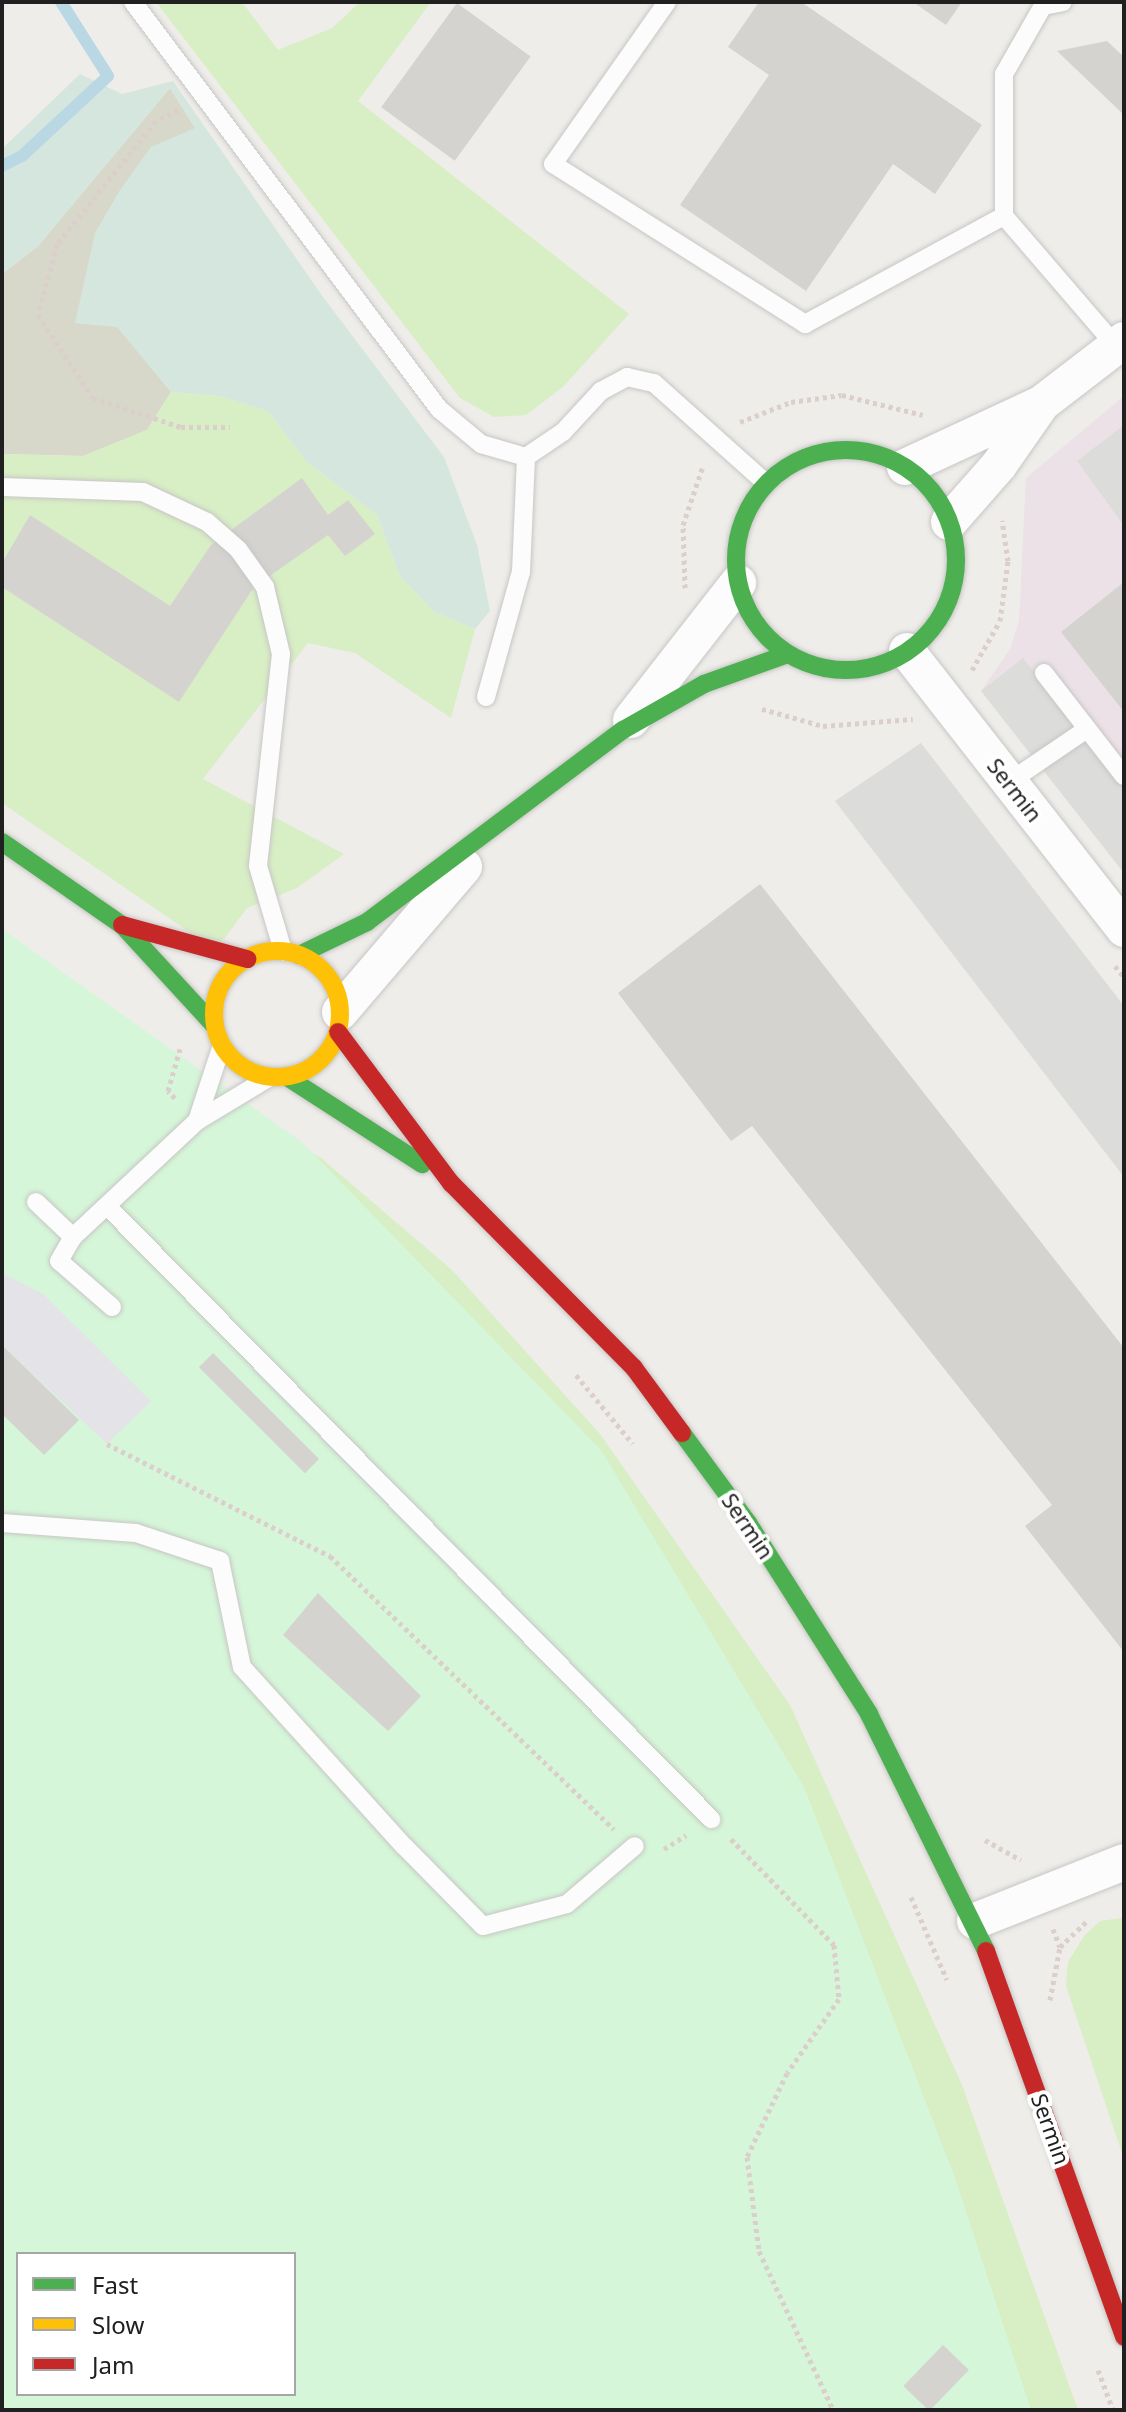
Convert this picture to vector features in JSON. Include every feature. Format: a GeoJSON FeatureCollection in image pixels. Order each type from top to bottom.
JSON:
{"type":"FeatureCollection","features":[{"type":"Feature","properties":{"kind":"main road"},"geometry":{"type":"LineString","coordinates":[[833,450],[858,450],[905,467],[932,491],[949,522],[955,546],[951,594],[925,636],[907,651],[879,665],[848,669],[817,666],[788,654],[755,623],[738,583],[740,529],[766,483],[809,456],[833,450]]}},
{"type":"Feature","properties":{"kind":"main road"},"geometry":{"type":"LineString","coordinates":[[122,925],[247,959],[291,953],[367,922],[495,831],[623,730],[704,684],[788,654]]}},
{"type":"Feature","properties":{"kind":"main road"},"geometry":{"type":"LineString","coordinates":[[2,842],[122,925],[215,1026],[222,1045],[235,1061],[278,1077],[319,1062],[339,1022],[326,974],[291,953]]}},
{"type":"Feature","properties":{"kind":"main road"},"geometry":{"type":"LineString","coordinates":[[215,1026],[221,985],[247,959]]}},
{"type":"Feature","properties":{"kind":"main road","name":"Sermin"},"geometry":{"type":"LineString","coordinates":[[339,1022],[451,1183],[634,1368],[748,1523],[869,1714],[975,1921],[1124,2337]]}},
{"type":"Feature","properties":{"kind":"main road","name":"Sermin"},"geometry":{"type":"LineString","coordinates":[[278,1077],[451,1183]]}},
{"type":"Feature","properties":{"kind":"street"},"geometry":{"type":"LineString","coordinates":[[905,467],[1041,404],[1120,343]]}},
{"type":"Feature","properties":{"kind":"street"},"geometry":{"type":"LineString","coordinates":[[949,522],[999,465],[1041,404]]}},
{"type":"Feature","properties":{"kind":"street"},"geometry":{"type":"LineString","coordinates":[[623,730],[738,583]]}},
{"type":"Feature","properties":{"kind":"street","name":"Sermin"},"geometry":{"type":"LineString","coordinates":[[907,651],[1124,929]]}},
{"type":"Feature","properties":{"kind":"street"},"geometry":{"type":"LineString","coordinates":[[339,1022],[495,831]]}},
{"type":"Feature","properties":{"kind":"street"},"geometry":{"type":"LineString","coordinates":[[975,1921],[1124,1862]]}},
{"type":"Feature","properties":{"kind":"lane"},"geometry":{"type":"LineString","coordinates":[[133,2],[201,98],[439,409],[481,444],[526,457]]}},
{"type":"Feature","properties":{"kind":"lane"},"geometry":{"type":"LineString","coordinates":[[667,2],[553,164],[805,324],[1004,216]]}},
{"type":"Feature","properties":{"kind":"lane"},"geometry":{"type":"LineString","coordinates":[[1063,2],[1038,4],[1004,74],[1004,216],[1120,343]]}},
{"type":"Feature","properties":{"kind":"lane"},"geometry":{"type":"LineString","coordinates":[[526,457],[563,432],[601,391],[627,377],[654,383],[766,483]]}},
{"type":"Feature","properties":{"kind":"lane"},"geometry":{"type":"LineString","coordinates":[[486,697],[521,572],[526,457]]}},
{"type":"Feature","properties":{"kind":"lane"},"geometry":{"type":"LineString","coordinates":[[2,487],[143,492],[207,522],[238,549],[265,587],[281,654],[258,866],[291,953]]}},
{"type":"Feature","properties":{"kind":"lane"},"geometry":{"type":"LineString","coordinates":[[1044,673],[1124,776]]}},
{"type":"Feature","properties":{"kind":"lane"},"geometry":{"type":"LineString","coordinates":[[1009,782],[1087,729]]}},
{"type":"Feature","properties":{"kind":"lane"},"geometry":{"type":"LineString","coordinates":[[197,1121],[222,1045]]}},
{"type":"Feature","properties":{"kind":"lane"},"geometry":{"type":"LineString","coordinates":[[112,1307],[59,1261],[73,1237],[197,1121],[278,1077]]}},
{"type":"Feature","properties":{"kind":"lane"},"geometry":{"type":"LineString","coordinates":[[36,1202],[73,1237]]}},
{"type":"Feature","properties":{"kind":"lane"},"geometry":{"type":"LineString","coordinates":[[107,1206],[711,1819]]}},
{"type":"Feature","properties":{"kind":"lane"},"geometry":{"type":"LineString","coordinates":[[2,1523],[136,1533],[220,1561],[242,1667],[483,1926],[567,1904],[635,1846]]}},
{"type":"Feature","properties":{"kind":"path"},"geometry":{"type":"LineString","coordinates":[[201,98],[156,121],[57,244],[38,315],[93,398],[181,427],[230,427]]}},
{"type":"Feature","properties":{"kind":"path"},"geometry":{"type":"LineString","coordinates":[[970,673],[1000,621],[1008,561],[999,509]]}},
{"type":"Feature","properties":{"kind":"path"},"geometry":{"type":"LineString","coordinates":[[751,705],[823,726],[921,718]]}},
{"type":"Feature","properties":{"kind":"path"},"geometry":{"type":"LineString","coordinates":[[566,1362],[635,1448]]}},
{"type":"Feature","properties":{"kind":"path"},"geometry":{"type":"LineString","coordinates":[[1049,2007],[1060,1947],[1101,1913]]}},
{"type":"Feature","properties":{"kind":"shaded area"},"geometry":{"type":"Polygon","coordinates":[[[80,74],[122,94],[173,81],[323,297],[444,457],[477,545],[490,611],[475,629],[433,611],[400,576],[377,515],[307,462],[268,411],[219,396],[171,392],[117,327],[75,323],[95,233],[120,190],[151,147],[195,128],[170,88],[38,246],[2,274],[2,149],[80,74]]]}},
{"type":"Feature","properties":{"kind":"shaded area"},"geometry":{"type":"Polygon","coordinates":[[[170,88],[195,128],[76,323],[117,326],[171,392],[147,430],[83,456],[2,454],[2,274],[38,246],[170,88]]]}},
{"type":"Feature","properties":{"kind":"shaded area"},"geometry":{"type":"Polygon","coordinates":[[[1124,396],[1124,873],[981,691],[1010,649],[1019,621],[1026,478],[1124,396]]]}},
{"type":"Feature","properties":{"kind":"shaded area"},"geometry":{"type":"Polygon","coordinates":[[[1124,425],[1124,526],[1077,461],[1124,425]]]}},
{"type":"Feature","properties":{"kind":"shaded area"},"geometry":{"type":"Polygon","coordinates":[[[1023,658],[1124,784],[1124,873],[981,691],[1023,658]]]}},
{"type":"Feature","properties":{"kind":"shaded area"},"geometry":{"type":"Polygon","coordinates":[[[921,743],[1124,1006],[1124,1177],[835,801],[921,743]]]}},
{"type":"Feature","properties":{"kind":"shaded area"},"geometry":{"type":"Polygon","coordinates":[[[2,1273],[43,1294],[151,1401],[107,1444],[2,1345],[2,1273]]]}},
{"type":"Feature","properties":{"kind":"green space"},"geometry":{"type":"Polygon","coordinates":[[[156,2],[242,2],[278,50],[332,28],[360,2],[431,2],[358,101],[629,314],[563,387],[526,415],[494,417],[460,398],[156,2]]]}},
{"type":"Feature","properties":{"kind":"green space"},"geometry":{"type":"Polygon","coordinates":[[[171,392],[219,396],[268,411],[307,462],[377,515],[400,576],[433,611],[475,629],[451,718],[355,653],[308,643],[203,779],[344,854],[297,888],[247,908],[224,939],[211,947],[2,803],[2,454],[83,456],[147,430],[171,392]]]}},
{"type":"Feature","properties":{"kind":"green space"},"geometry":{"type":"Polygon","coordinates":[[[2,929],[303,1143],[601,1450],[805,1789],[955,2178],[1031,2410],[2,2410],[2,929]]]}},
{"type":"Feature","properties":{"kind":"green space"},"geometry":{"type":"Polygon","coordinates":[[[292,1141],[321,1158],[452,1270],[600,1434],[790,1705],[962,2085],[1078,2410],[942,2410],[292,1141]]]}},
{"type":"Feature","properties":{"kind":"green space"},"geometry":{"type":"Polygon","coordinates":[[[1122,1918],[1124,2159],[1066,1986],[1068,1962],[1084,1936],[1100,1921],[1122,1918]]]}},
{"type":"Feature","properties":{"kind":"building"},"geometry":{"type":"Polygon","coordinates":[[[759,2],[801,2],[982,125],[935,194],[893,164],[806,291],[680,205],[769,75],[728,47],[759,2]]]}},
{"type":"Feature","properties":{"kind":"building"},"geometry":{"type":"Polygon","coordinates":[[[913,2],[962,2],[946,25],[913,2]]]}},
{"type":"Feature","properties":{"kind":"building"},"geometry":{"type":"Polygon","coordinates":[[[457,3],[531,56],[455,161],[381,107],[457,3]]]}},
{"type":"Feature","properties":{"kind":"building"},"geometry":{"type":"Polygon","coordinates":[[[1107,41],[1124,57],[1124,115],[1057,51],[1107,41]]]}},
{"type":"Feature","properties":{"kind":"building"},"geometry":{"type":"Polygon","coordinates":[[[302,478],[328,515],[348,500],[375,534],[345,556],[328,535],[254,587],[179,702],[2,587],[2,563],[30,515],[170,606],[211,545],[302,478]]]}},
{"type":"Feature","properties":{"kind":"building"},"geometry":{"type":"Polygon","coordinates":[[[1124,582],[1124,712],[1061,632],[1124,582]]]}},
{"type":"Feature","properties":{"kind":"building"},"geometry":{"type":"Polygon","coordinates":[[[760,884],[1124,1348],[1124,1652],[1025,1526],[1052,1505],[752,1126],[731,1141],[618,993],[760,884]]]}},
{"type":"Feature","properties":{"kind":"building"},"geometry":{"type":"Polygon","coordinates":[[[2,1345],[79,1420],[44,1455],[2,1414],[2,1345]]]}},
{"type":"Feature","properties":{"kind":"building"},"geometry":{"type":"Polygon","coordinates":[[[213,1353],[319,1459],[305,1473],[199,1367],[213,1353]]]}},
{"type":"Feature","properties":{"kind":"building"},"geometry":{"type":"Polygon","coordinates":[[[318,1593],[421,1696],[388,1731],[283,1635],[318,1593]]]}},
{"type":"Feature","properties":{"kind":"building"},"geometry":{"type":"Polygon","coordinates":[[[943,2345],[969,2370],[930,2410],[903,2386],[943,2345]]]}},
{"type":"Feature","properties":{"kind":"waterway"},"geometry":{"type":"LineString","coordinates":[[2,166],[22,156],[108,76],[61,2]]}},
{"type":"Feature","properties":{"kind":"traffic: fast"},"geometry":{"type":"LineString","coordinates":[[846,450],[867,452],[888,459],[924,482],[947,518],[954,539],[956,560],[954,581],[947,602],[924,638],[888,661],[867,668],[846,670],[825,668],[804,661],[768,638],[745,602],[738,581],[736,560],[738,539],[745,518],[768,482],[804,459],[825,452],[846,450]]}},
{"type":"Feature","properties":{"kind":"traffic: fast"},"geometry":{"type":"LineString","coordinates":[[299,955],[367,922],[623,730],[704,684],[788,654]]}},
{"type":"Feature","properties":{"kind":"traffic: fast"},"geometry":{"type":"LineString","coordinates":[[2,842],[122,925],[215,1026]]}},
{"type":"Feature","properties":{"kind":"traffic: fast"},"geometry":{"type":"LineString","coordinates":[[287,1077],[422,1164]]}},
{"type":"Feature","properties":{"kind":"traffic: fast"},"geometry":{"type":"LineString","coordinates":[[682,1433],[748,1523],[869,1714],[986,1951]]}},
{"type":"Feature","properties":{"kind":"traffic: slow"},"geometry":{"type":"LineString","coordinates":[[277,951],[301,956],[321,970],[335,990],[340,1014],[335,1038],[321,1058],[301,1072],[277,1077],[253,1072],[233,1058],[219,1038],[214,1014],[219,990],[233,970],[253,956],[277,951]]}},
{"type":"Feature","properties":{"kind":"traffic: jam"},"geometry":{"type":"LineString","coordinates":[[122,925],[247,959]]}},
{"type":"Feature","properties":{"kind":"traffic: jam"},"geometry":{"type":"LineString","coordinates":[[338,1032],[451,1183],[634,1368],[682,1433]]}},
{"type":"Feature","properties":{"kind":"traffic: jam"},"geometry":{"type":"LineString","coordinates":[[986,1951],[1124,2337]]}}]}
